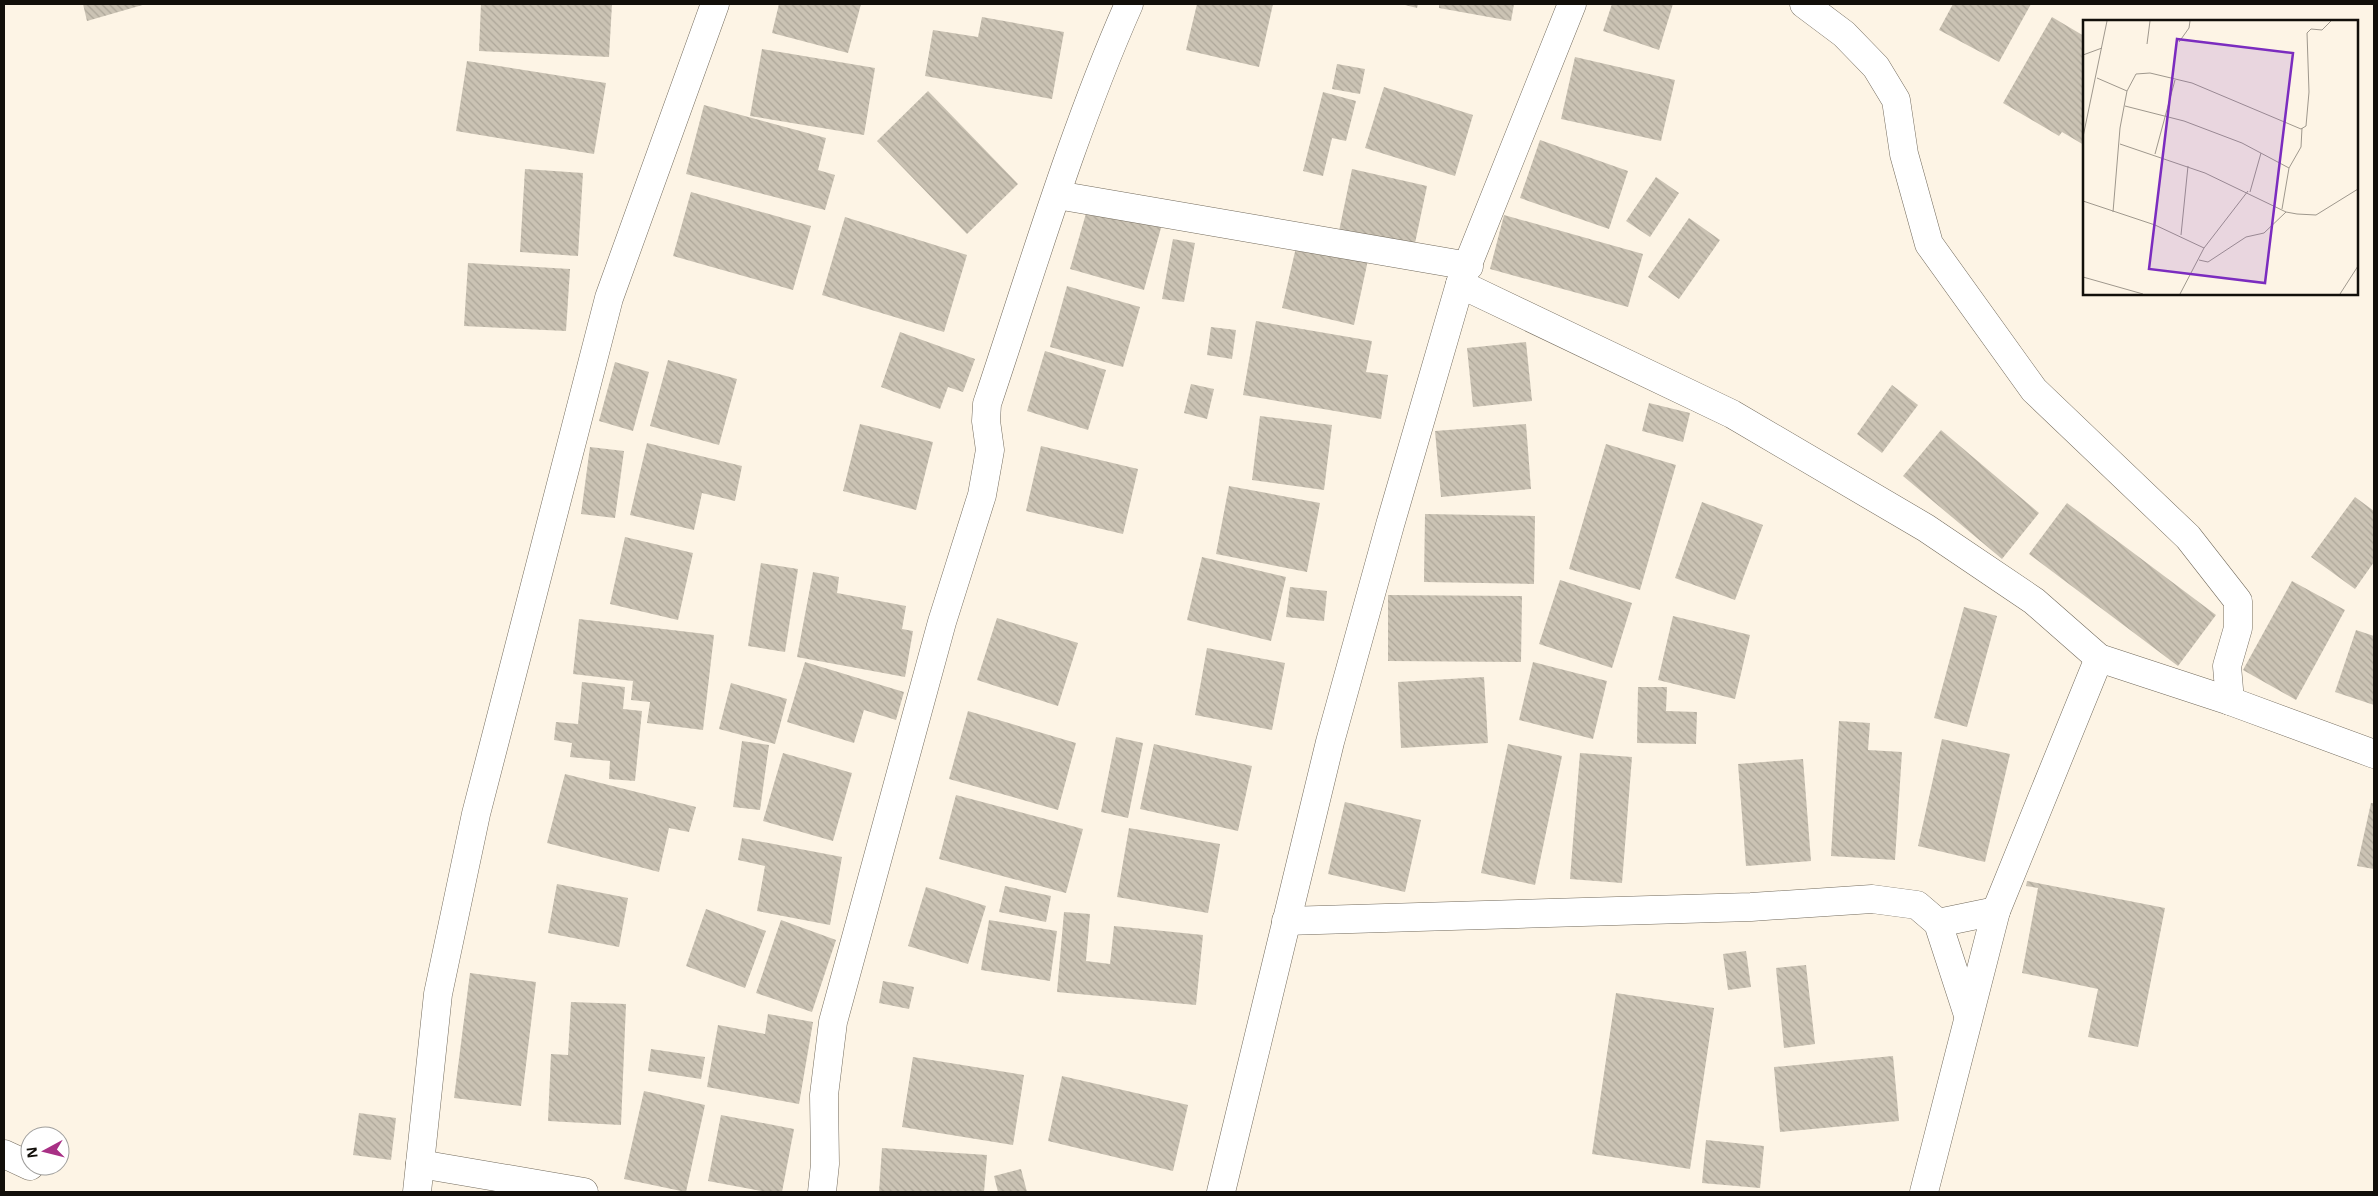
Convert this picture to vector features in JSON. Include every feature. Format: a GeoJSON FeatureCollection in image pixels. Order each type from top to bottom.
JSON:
{"type":"FeatureCollection","features":[{"type":"Feature","properties":{"kind":"street"},"geometry":{"type":"LineString","coordinates":[[417,1192],[438,994],[476,814],[609,298],[715,4]]}},
{"type":"Feature","properties":{"kind":"street"},"geometry":{"type":"LineString","coordinates":[[822,1192],[825,1164],[824,1095],[833,1022],[942,622],[982,495],[990,450],[986,421],[987,404],[1057,195],[1109,48],[1129,4]]}},
{"type":"Feature","properties":{"kind":"street"},"geometry":{"type":"LineString","coordinates":[[1221,1192],[1330,742],[1464,275],[1572,4]]}},
{"type":"Feature","properties":{"kind":"street"},"geometry":{"type":"LineString","coordinates":[[1804,4],[1844,34],[1876,67],[1896,100],[1904,154],[1929,244],[2034,390],[2188,537],[2238,601],[2238,628],[2227,666],[2230,702]]}},
{"type":"Feature","properties":{"kind":"street"},"geometry":{"type":"LineString","coordinates":[[1057,195],[1464,275],[1732,414],[1926,528],[2034,601],[2099,658],[2230,702],[2374,754]]}},
{"type":"Feature","properties":{"kind":"street"},"geometry":{"type":"LineString","coordinates":[[1924,1192],[1996,911],[2099,658]]}},
{"type":"Feature","properties":{"kind":"street"},"geometry":{"type":"LineString","coordinates":[[1286,921],[1751,907],[1872,899],[1917,905],[1938,923],[1968,1015]]}},
{"type":"Feature","properties":{"kind":"street"},"geometry":{"type":"LineString","coordinates":[[1938,923],[1996,911]]}},
{"type":"Feature","properties":{"kind":"street"},"geometry":{"type":"LineString","coordinates":[[4,1154],[20,1161]]}},
{"type":"Feature","properties":{"kind":"street"},"geometry":{"type":"LineString","coordinates":[[420,1164],[584,1192]]}},
{"type":"Feature","properties":{"kind":"building"},"geometry":{"type":"Polygon","coordinates":[[[83,4],[146,4],[87,21],[83,4]]]}},
{"type":"Feature","properties":{"kind":"building"},"geometry":{"type":"Polygon","coordinates":[[[481,4],[612,4],[609,57],[479,51],[481,4]]]}},
{"type":"Feature","properties":{"kind":"building"},"geometry":{"type":"Polygon","coordinates":[[[779,4],[861,4],[848,53],[772,33],[779,4]]]}},
{"type":"Feature","properties":{"kind":"building"},"geometry":{"type":"Polygon","coordinates":[[[1197,4],[1273,4],[1259,67],[1186,50],[1197,4]]]}},
{"type":"Feature","properties":{"kind":"building"},"geometry":{"type":"Polygon","coordinates":[[[1401,4],[1418,4],[1417,8],[1401,4]]]}},
{"type":"Feature","properties":{"kind":"building"},"geometry":{"type":"Polygon","coordinates":[[[1439,4],[1514,4],[1511,21],[1439,8],[1439,4]]]}},
{"type":"Feature","properties":{"kind":"building"},"geometry":{"type":"Polygon","coordinates":[[[1612,4],[1673,4],[1659,50],[1603,31],[1612,4]]]}},
{"type":"Feature","properties":{"kind":"building"},"geometry":{"type":"Polygon","coordinates":[[[1953,4],[2031,4],[1999,62],[1939,30],[1953,4]]]}},
{"type":"Feature","properties":{"kind":"building"},"geometry":{"type":"Polygon","coordinates":[[[982,17],[1064,32],[1052,99],[925,76],[933,30],[978,37],[982,17]]]}},
{"type":"Feature","properties":{"kind":"building"},"geometry":{"type":"Polygon","coordinates":[[[2052,17],[2083,35],[2083,144],[2062,132],[2059,136],[2003,103],[2052,17]]]}},
{"type":"Feature","properties":{"kind":"building"},"geometry":{"type":"Polygon","coordinates":[[[762,49],[875,68],[864,135],[750,116],[762,49]]]}},
{"type":"Feature","properties":{"kind":"building"},"geometry":{"type":"Polygon","coordinates":[[[1575,57],[1675,80],[1661,141],[1561,119],[1575,57]]]}},
{"type":"Feature","properties":{"kind":"building"},"geometry":{"type":"Polygon","coordinates":[[[467,61],[606,83],[594,154],[456,131],[467,61]]]}},
{"type":"Feature","properties":{"kind":"building"},"geometry":{"type":"Polygon","coordinates":[[[1337,64],[1365,69],[1360,94],[1332,89],[1337,64]]]}},
{"type":"Feature","properties":{"kind":"building"},"geometry":{"type":"Polygon","coordinates":[[[1384,87],[1473,115],[1455,176],[1365,148],[1384,87]]]}},
{"type":"Feature","properties":{"kind":"building"},"geometry":{"type":"Polygon","coordinates":[[[928,91],[1018,184],[967,234],[877,141],[928,91]]]}},
{"type":"Feature","properties":{"kind":"building"},"geometry":{"type":"Polygon","coordinates":[[[1323,92],[1356,101],[1346,141],[1332,138],[1323,176],[1303,171],[1323,92]]]}},
{"type":"Feature","properties":{"kind":"building"},"geometry":{"type":"Polygon","coordinates":[[[704,105],[826,138],[818,170],[835,175],[825,210],[686,174],[704,105]]]}},
{"type":"Feature","properties":{"kind":"building"},"geometry":{"type":"Polygon","coordinates":[[[1540,140],[1628,171],[1609,229],[1520,198],[1540,140]]]}},
{"type":"Feature","properties":{"kind":"building"},"geometry":{"type":"Polygon","coordinates":[[[525,169],[583,173],[578,256],[520,252],[525,169]]]}},
{"type":"Feature","properties":{"kind":"building"},"geometry":{"type":"Polygon","coordinates":[[[1352,169],[1427,186],[1414,248],[1339,231],[1352,169]]]}},
{"type":"Feature","properties":{"kind":"building"},"geometry":{"type":"Polygon","coordinates":[[[1656,177],[1679,193],[1650,237],[1626,221],[1656,177]]]}},
{"type":"Feature","properties":{"kind":"building"},"geometry":{"type":"Polygon","coordinates":[[[691,192],[811,226],[793,290],[673,256],[691,192]]]}},
{"type":"Feature","properties":{"kind":"building"},"geometry":{"type":"Polygon","coordinates":[[[1089,203],[1162,224],[1144,290],[1070,269],[1089,203]]]}},
{"type":"Feature","properties":{"kind":"building"},"geometry":{"type":"Polygon","coordinates":[[[1504,215],[1643,254],[1628,307],[1490,269],[1504,215]]]}},
{"type":"Feature","properties":{"kind":"building"},"geometry":{"type":"Polygon","coordinates":[[[845,217],[967,255],[944,332],[822,295],[845,217]]]}},
{"type":"Feature","properties":{"kind":"building"},"geometry":{"type":"Polygon","coordinates":[[[1689,218],[1720,240],[1679,299],[1648,277],[1689,218]]]}},
{"type":"Feature","properties":{"kind":"building"},"geometry":{"type":"Polygon","coordinates":[[[1173,239],[1195,243],[1184,302],[1162,299],[1173,239]]]}},
{"type":"Feature","properties":{"kind":"building"},"geometry":{"type":"Polygon","coordinates":[[[1297,243],[1368,260],[1354,325],[1282,308],[1297,243]]]}},
{"type":"Feature","properties":{"kind":"building"},"geometry":{"type":"Polygon","coordinates":[[[468,263],[570,269],[566,331],[464,326],[468,263]]]}},
{"type":"Feature","properties":{"kind":"building"},"geometry":{"type":"Polygon","coordinates":[[[1067,286],[1140,307],[1123,367],[1050,347],[1067,286]]]}},
{"type":"Feature","properties":{"kind":"building"},"geometry":{"type":"Polygon","coordinates":[[[1256,321],[1372,341],[1366,372],[1388,375],[1381,419],[1243,395],[1256,321]]]}},
{"type":"Feature","properties":{"kind":"building"},"geometry":{"type":"Polygon","coordinates":[[[1211,327],[1236,330],[1232,359],[1207,355],[1211,327]]]}},
{"type":"Feature","properties":{"kind":"building"},"geometry":{"type":"Polygon","coordinates":[[[900,332],[975,359],[963,392],[948,387],[940,409],[881,387],[900,332]]]}},
{"type":"Feature","properties":{"kind":"building"},"geometry":{"type":"Polygon","coordinates":[[[1526,342],[1532,401],[1473,407],[1467,348],[1526,342]]]}},
{"type":"Feature","properties":{"kind":"building"},"geometry":{"type":"Polygon","coordinates":[[[1045,351],[1106,370],[1088,430],[1027,411],[1045,351]]]}},
{"type":"Feature","properties":{"kind":"building"},"geometry":{"type":"Polygon","coordinates":[[[668,360],[737,379],[719,445],[650,426],[668,360]]]}},
{"type":"Feature","properties":{"kind":"building"},"geometry":{"type":"Polygon","coordinates":[[[615,362],[649,372],[633,431],[599,421],[615,362]]]}},
{"type":"Feature","properties":{"kind":"building"},"geometry":{"type":"Polygon","coordinates":[[[1191,384],[1214,389],[1207,419],[1184,413],[1191,384]]]}},
{"type":"Feature","properties":{"kind":"building"},"geometry":{"type":"Polygon","coordinates":[[[1892,385],[1918,405],[1882,453],[1857,434],[1892,385]]]}},
{"type":"Feature","properties":{"kind":"building"},"geometry":{"type":"Polygon","coordinates":[[[1649,403],[1690,413],[1683,442],[1642,431],[1649,403]]]}},
{"type":"Feature","properties":{"kind":"building"},"geometry":{"type":"Polygon","coordinates":[[[1260,416],[1332,425],[1324,490],[1252,480],[1260,416]]]}},
{"type":"Feature","properties":{"kind":"building"},"geometry":{"type":"Polygon","coordinates":[[[860,424],[933,442],[916,510],[843,491],[860,424]]]}},
{"type":"Feature","properties":{"kind":"building"},"geometry":{"type":"Polygon","coordinates":[[[1526,424],[1531,489],[1441,497],[1435,431],[1526,424]]]}},
{"type":"Feature","properties":{"kind":"building"},"geometry":{"type":"Polygon","coordinates":[[[1941,430],[2039,513],[2002,559],[1903,476],[1941,430]]]}},
{"type":"Feature","properties":{"kind":"building"},"geometry":{"type":"Polygon","coordinates":[[[647,443],[742,466],[735,501],[702,493],[694,530],[630,515],[647,443]]]}},
{"type":"Feature","properties":{"kind":"building"},"geometry":{"type":"Polygon","coordinates":[[[1606,444],[1676,465],[1640,590],[1569,569],[1606,444]]]}},
{"type":"Feature","properties":{"kind":"building"},"geometry":{"type":"Polygon","coordinates":[[[1041,446],[1138,469],[1123,534],[1026,511],[1041,446]]]}},
{"type":"Feature","properties":{"kind":"building"},"geometry":{"type":"Polygon","coordinates":[[[590,447],[624,451],[615,518],[581,514],[590,447]]]}},
{"type":"Feature","properties":{"kind":"building"},"geometry":{"type":"Polygon","coordinates":[[[1229,486],[1320,503],[1307,572],[1216,554],[1229,486]]]}},
{"type":"Feature","properties":{"kind":"building"},"geometry":{"type":"Polygon","coordinates":[[[2355,497],[2374,511],[2374,562],[2355,589],[2311,557],[2355,497]]]}},
{"type":"Feature","properties":{"kind":"building"},"geometry":{"type":"Polygon","coordinates":[[[1702,502],[1763,525],[1735,600],[1675,578],[1702,502]]]}},
{"type":"Feature","properties":{"kind":"building"},"geometry":{"type":"Polygon","coordinates":[[[2067,503],[2216,615],[2178,666],[2029,554],[2067,503]]]}},
{"type":"Feature","properties":{"kind":"building"},"geometry":{"type":"Polygon","coordinates":[[[1425,514],[1535,516],[1534,584],[1424,582],[1425,514]]]}},
{"type":"Feature","properties":{"kind":"building"},"geometry":{"type":"Polygon","coordinates":[[[625,537],[693,553],[678,620],[610,604],[625,537]]]}},
{"type":"Feature","properties":{"kind":"building"},"geometry":{"type":"Polygon","coordinates":[[[1202,557],[1286,577],[1271,641],[1187,620],[1202,557]]]}},
{"type":"Feature","properties":{"kind":"building"},"geometry":{"type":"Polygon","coordinates":[[[761,563],[798,569],[785,652],[748,646],[761,563]]]}},
{"type":"Feature","properties":{"kind":"building"},"geometry":{"type":"Polygon","coordinates":[[[813,572],[839,577],[837,593],[906,606],[902,629],[913,631],[905,677],[797,657],[813,572]]]}},
{"type":"Feature","properties":{"kind":"building"},"geometry":{"type":"Polygon","coordinates":[[[1560,580],[1632,603],[1612,668],[1539,644],[1560,580]]]}},
{"type":"Feature","properties":{"kind":"building"},"geometry":{"type":"Polygon","coordinates":[[[2292,581],[2345,610],[2296,700],[2243,670],[2292,581]]]}},
{"type":"Feature","properties":{"kind":"building"},"geometry":{"type":"Polygon","coordinates":[[[1290,587],[1327,591],[1324,621],[1286,617],[1290,587]]]}},
{"type":"Feature","properties":{"kind":"building"},"geometry":{"type":"Polygon","coordinates":[[[1388,595],[1522,596],[1521,662],[1388,661],[1388,595]]]}},
{"type":"Feature","properties":{"kind":"building"},"geometry":{"type":"Polygon","coordinates":[[[1964,607],[1997,616],[1967,727],[1934,718],[1964,607]]]}},
{"type":"Feature","properties":{"kind":"building"},"geometry":{"type":"Polygon","coordinates":[[[1673,616],[1750,635],[1735,699],[1658,680],[1673,616]]]}},
{"type":"Feature","properties":{"kind":"building"},"geometry":{"type":"Polygon","coordinates":[[[997,618],[1078,643],[1058,706],[977,680],[997,618]]]}},
{"type":"Feature","properties":{"kind":"building"},"geometry":{"type":"Polygon","coordinates":[[[579,619],[714,635],[703,730],[647,723],[650,702],[631,700],[633,681],[573,674],[579,619]]]}},
{"type":"Feature","properties":{"kind":"building"},"geometry":{"type":"Polygon","coordinates":[[[2356,630],[2374,636],[2374,705],[2335,692],[2356,630]]]}},
{"type":"Feature","properties":{"kind":"building"},"geometry":{"type":"Polygon","coordinates":[[[1207,648],[1285,663],[1272,730],[1195,715],[1207,648]]]}},
{"type":"Feature","properties":{"kind":"building"},"geometry":{"type":"Polygon","coordinates":[[[805,662],[904,692],[896,720],[864,710],[854,743],[787,722],[805,662]]]}},
{"type":"Feature","properties":{"kind":"building"},"geometry":{"type":"Polygon","coordinates":[[[1533,662],[1607,681],[1593,739],[1519,720],[1533,662]]]}},
{"type":"Feature","properties":{"kind":"building"},"geometry":{"type":"Polygon","coordinates":[[[1484,677],[1488,743],[1401,748],[1398,682],[1484,677]]]}},
{"type":"Feature","properties":{"kind":"building"},"geometry":{"type":"Polygon","coordinates":[[[582,682],[625,687],[623,709],[642,711],[635,781],[609,779],[610,761],[570,757],[572,743],[554,740],[556,722],[578,724],[582,682]]]}},
{"type":"Feature","properties":{"kind":"building"},"geometry":{"type":"Polygon","coordinates":[[[731,683],[787,699],[775,744],[719,729],[731,683]]]}},
{"type":"Feature","properties":{"kind":"building"},"geometry":{"type":"Polygon","coordinates":[[[1638,687],[1667,687],[1666,711],[1697,712],[1696,744],[1637,743],[1638,687]]]}},
{"type":"Feature","properties":{"kind":"building"},"geometry":{"type":"Polygon","coordinates":[[[968,711],[1076,743],[1058,810],[949,779],[968,711]]]}},
{"type":"Feature","properties":{"kind":"building"},"geometry":{"type":"Polygon","coordinates":[[[1839,721],[1870,723],[1868,750],[1902,752],[1895,860],[1831,856],[1839,721]]]}},
{"type":"Feature","properties":{"kind":"building"},"geometry":{"type":"Polygon","coordinates":[[[1116,737],[1143,743],[1128,818],[1101,812],[1116,737]]]}},
{"type":"Feature","properties":{"kind":"building"},"geometry":{"type":"Polygon","coordinates":[[[1942,739],[2010,754],[1985,862],[1918,846],[1942,739]]]}},
{"type":"Feature","properties":{"kind":"building"},"geometry":{"type":"Polygon","coordinates":[[[742,741],[769,745],[760,810],[733,807],[742,741]]]}},
{"type":"Feature","properties":{"kind":"building"},"geometry":{"type":"Polygon","coordinates":[[[1154,744],[1252,766],[1238,831],[1140,809],[1154,744]]]}},
{"type":"Feature","properties":{"kind":"building"},"geometry":{"type":"Polygon","coordinates":[[[1508,744],[1562,756],[1535,885],[1481,873],[1508,744]]]}},
{"type":"Feature","properties":{"kind":"building"},"geometry":{"type":"Polygon","coordinates":[[[783,753],[852,773],[833,841],[763,821],[783,753]]]}},
{"type":"Feature","properties":{"kind":"building"},"geometry":{"type":"Polygon","coordinates":[[[1580,753],[1632,757],[1622,883],[1570,879],[1580,753]]]}},
{"type":"Feature","properties":{"kind":"building"},"geometry":{"type":"Polygon","coordinates":[[[1803,759],[1811,861],[1746,866],[1738,764],[1803,759]]]}},
{"type":"Feature","properties":{"kind":"building"},"geometry":{"type":"Polygon","coordinates":[[[565,774],[696,807],[689,832],[669,828],[659,872],[547,843],[565,774]]]}},
{"type":"Feature","properties":{"kind":"building"},"geometry":{"type":"Polygon","coordinates":[[[956,795],[1083,829],[1066,893],[939,859],[956,795]]]}},
{"type":"Feature","properties":{"kind":"building"},"geometry":{"type":"Polygon","coordinates":[[[1345,802],[1421,820],[1405,892],[1328,874],[1345,802]]]}},
{"type":"Feature","properties":{"kind":"building"},"geometry":{"type":"Polygon","coordinates":[[[2371,803],[2374,803],[2374,869],[2357,866],[2371,803]]]}},
{"type":"Feature","properties":{"kind":"building"},"geometry":{"type":"Polygon","coordinates":[[[1129,828],[1220,844],[1208,913],[1117,897],[1129,828]]]}},
{"type":"Feature","properties":{"kind":"building"},"geometry":{"type":"Polygon","coordinates":[[[742,838],[842,857],[830,925],[757,911],[765,866],[738,860],[742,838]]]}},
{"type":"Feature","properties":{"kind":"building"},"geometry":{"type":"Polygon","coordinates":[[[2027,881],[2165,908],[2138,1047],[2088,1037],[2098,989],[2022,973],[2038,888],[2026,886],[2027,881]]]}},
{"type":"Feature","properties":{"kind":"building"},"geometry":{"type":"Polygon","coordinates":[[[557,884],[628,898],[619,947],[548,933],[557,884]]]}},
{"type":"Feature","properties":{"kind":"building"},"geometry":{"type":"Polygon","coordinates":[[[1005,886],[1051,896],[1046,922],[999,912],[1005,886]]]}},
{"type":"Feature","properties":{"kind":"building"},"geometry":{"type":"Polygon","coordinates":[[[926,887],[986,906],[968,964],[908,946],[926,887]]]}},
{"type":"Feature","properties":{"kind":"building"},"geometry":{"type":"Polygon","coordinates":[[[706,909],[766,931],[745,988],[686,966],[706,909]]]}},
{"type":"Feature","properties":{"kind":"building"},"geometry":{"type":"Polygon","coordinates":[[[1064,912],[1090,914],[1086,961],[1110,964],[1114,926],[1203,935],[1196,1005],[1057,992],[1064,912]]]}},
{"type":"Feature","properties":{"kind":"building"},"geometry":{"type":"Polygon","coordinates":[[[781,920],[836,940],[812,1012],[756,993],[781,920]]]}},
{"type":"Feature","properties":{"kind":"building"},"geometry":{"type":"Polygon","coordinates":[[[989,920],[1057,931],[1050,981],[981,970],[989,920]]]}},
{"type":"Feature","properties":{"kind":"building"},"geometry":{"type":"Polygon","coordinates":[[[1746,951],[1751,987],[1728,990],[1723,954],[1746,951]]]}},
{"type":"Feature","properties":{"kind":"building"},"geometry":{"type":"Polygon","coordinates":[[[1806,965],[1815,1044],[1784,1048],[1776,968],[1806,965]]]}},
{"type":"Feature","properties":{"kind":"building"},"geometry":{"type":"Polygon","coordinates":[[[470,973],[536,982],[521,1106],[454,1098],[470,973]]]}},
{"type":"Feature","properties":{"kind":"building"},"geometry":{"type":"Polygon","coordinates":[[[883,981],[914,987],[909,1009],[879,1003],[883,981]]]}},
{"type":"Feature","properties":{"kind":"building"},"geometry":{"type":"Polygon","coordinates":[[[1616,993],[1714,1008],[1690,1169],[1592,1154],[1616,993]]]}},
{"type":"Feature","properties":{"kind":"building"},"geometry":{"type":"Polygon","coordinates":[[[571,1002],[626,1004],[621,1125],[548,1121],[551,1054],[568,1055],[571,1002]]]}},
{"type":"Feature","properties":{"kind":"building"},"geometry":{"type":"Polygon","coordinates":[[[768,1014],[813,1022],[799,1104],[707,1087],[718,1025],[765,1034],[768,1014]]]}},
{"type":"Feature","properties":{"kind":"building"},"geometry":{"type":"Polygon","coordinates":[[[651,1049],[705,1057],[701,1079],[648,1071],[651,1049]]]}},
{"type":"Feature","properties":{"kind":"building"},"geometry":{"type":"Polygon","coordinates":[[[1893,1056],[1899,1121],[1780,1132],[1774,1067],[1893,1056]]]}},
{"type":"Feature","properties":{"kind":"building"},"geometry":{"type":"Polygon","coordinates":[[[913,1057],[1024,1075],[1013,1145],[902,1127],[913,1057]]]}},
{"type":"Feature","properties":{"kind":"building"},"geometry":{"type":"Polygon","coordinates":[[[1062,1076],[1188,1105],[1173,1171],[1048,1141],[1062,1076]]]}},
{"type":"Feature","properties":{"kind":"building"},"geometry":{"type":"Polygon","coordinates":[[[644,1091],[705,1105],[686,1192],[624,1179],[644,1091]]]}},
{"type":"Feature","properties":{"kind":"building"},"geometry":{"type":"Polygon","coordinates":[[[359,1113],[396,1118],[391,1160],[353,1155],[359,1113]]]}},
{"type":"Feature","properties":{"kind":"building"},"geometry":{"type":"Polygon","coordinates":[[[721,1115],[794,1129],[782,1192],[766,1192],[708,1181],[721,1115]]]}},
{"type":"Feature","properties":{"kind":"building"},"geometry":{"type":"Polygon","coordinates":[[[1706,1140],[1764,1146],[1760,1188],[1702,1183],[1706,1140]]]}},
{"type":"Feature","properties":{"kind":"building"},"geometry":{"type":"Polygon","coordinates":[[[882,1148],[987,1155],[984,1192],[879,1192],[882,1148]]]}},
{"type":"Feature","properties":{"kind":"building"},"geometry":{"type":"Polygon","coordinates":[[[1021,1169],[1027,1192],[998,1192],[994,1176],[1021,1169]]]}}]}
